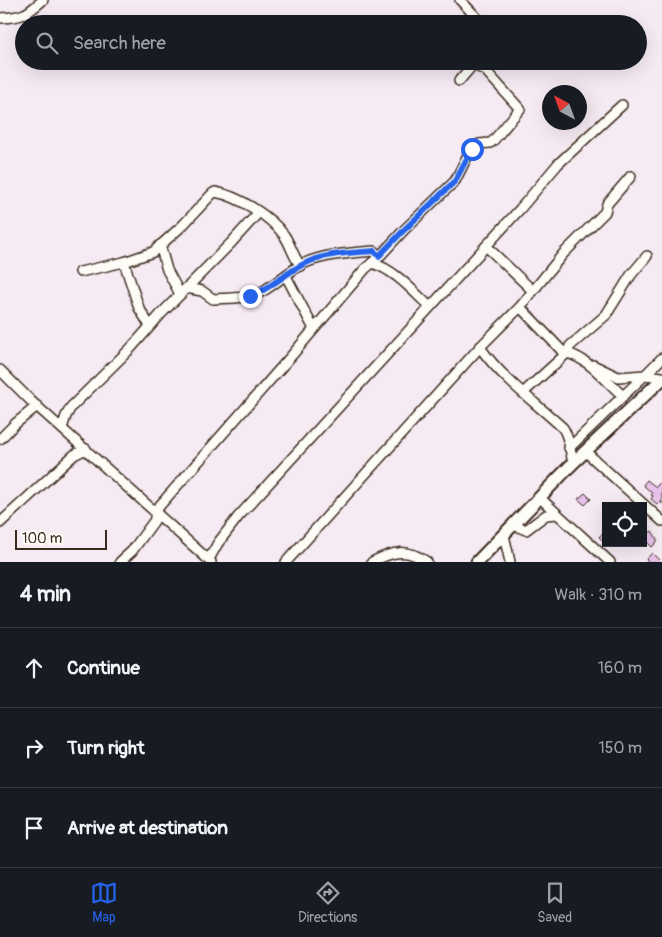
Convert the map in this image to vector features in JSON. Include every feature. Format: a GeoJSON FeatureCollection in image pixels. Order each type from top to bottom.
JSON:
{"type":"FeatureCollection","features":[{"type":"Feature","properties":{"kind":"main road"},"geometry":{"type":"LineString","coordinates":[[477,562],[573,463],[662,378]]}},
{"type":"Feature","properties":{"kind":"street"},"geometry":{"type":"LineString","coordinates":[[24,15],[43,0]]}},
{"type":"Feature","properties":{"kind":"street"},"geometry":{"type":"LineString","coordinates":[[460,0],[474,15]]}},
{"type":"Feature","properties":{"kind":"street"},"geometry":{"type":"LineString","coordinates":[[0,18],[15,17]]}},
{"type":"Feature","properties":{"kind":"street"},"geometry":{"type":"LineString","coordinates":[[459,81],[469,70]]}},
{"type":"Feature","properties":{"kind":"street"},"geometry":{"type":"LineString","coordinates":[[120,562],[132,551],[155,519],[155,511],[365,269],[455,181],[472,149],[479,144],[493,141],[520,109],[485,70]]}},
{"type":"Feature","properties":{"kind":"street"},"geometry":{"type":"LineString","coordinates":[[0,370],[210,560],[218,543],[238,518],[346,402],[520,209],[558,164],[622,105]]}},
{"type":"Feature","properties":{"kind":"street"},"geometry":{"type":"LineString","coordinates":[[286,562],[480,347],[520,307],[563,254],[605,212],[608,204],[631,176]]}},
{"type":"Feature","properties":{"kind":"street"},"geometry":{"type":"LineString","coordinates":[[80,272],[148,255],[183,225],[213,192],[218,192],[267,216],[284,235],[301,266]]}},
{"type":"Feature","properties":{"kind":"street"},"geometry":{"type":"LineString","coordinates":[[62,428],[71,407],[131,348],[259,212]]}},
{"type":"Feature","properties":{"kind":"street"},"geometry":{"type":"LineString","coordinates":[[160,245],[167,270],[183,291]]}},
{"type":"Feature","properties":{"kind":"street"},"geometry":{"type":"LineString","coordinates":[[486,246],[533,291]]}},
{"type":"Feature","properties":{"kind":"street"},"geometry":{"type":"LineString","coordinates":[[183,291],[202,291],[213,299],[250,296],[261,292],[301,266],[320,258],[374,251],[379,256]]}},
{"type":"Feature","properties":{"kind":"street"},"geometry":{"type":"LineString","coordinates":[[524,392],[566,353],[570,346],[606,315],[631,276],[647,256]]}},
{"type":"Feature","properties":{"kind":"street"},"geometry":{"type":"LineString","coordinates":[[124,262],[139,308],[150,326]]}},
{"type":"Feature","properties":{"kind":"street"},"geometry":{"type":"LineString","coordinates":[[372,263],[394,275],[430,307]]}},
{"type":"Feature","properties":{"kind":"street"},"geometry":{"type":"LineString","coordinates":[[286,276],[314,329]]}},
{"type":"Feature","properties":{"kind":"street"},"geometry":{"type":"LineString","coordinates":[[520,307],[566,353],[578,356],[623,396]]}},
{"type":"Feature","properties":{"kind":"street"},"geometry":{"type":"LineString","coordinates":[[480,347],[510,381],[563,428],[568,438],[573,463]]}},
{"type":"Feature","properties":{"kind":"street"},"geometry":{"type":"LineString","coordinates":[[569,448],[662,358]]}},
{"type":"Feature","properties":{"kind":"street"},"geometry":{"type":"LineString","coordinates":[[584,361],[613,376],[662,378]]}},
{"type":"Feature","properties":{"kind":"street"},"geometry":{"type":"LineString","coordinates":[[0,439],[38,406]]}},
{"type":"Feature","properties":{"kind":"street"},"geometry":{"type":"LineString","coordinates":[[0,523],[70,459],[86,449]]}},
{"type":"Feature","properties":{"kind":"street"},"geometry":{"type":"LineString","coordinates":[[586,452],[661,519]]}},
{"type":"Feature","properties":{"kind":"street"},"geometry":{"type":"LineString","coordinates":[[540,498],[610,562]]}},
{"type":"Feature","properties":{"kind":"street"},"geometry":{"type":"LineString","coordinates":[[514,525],[528,530],[546,516],[557,514]]}},
{"type":"Feature","properties":{"kind":"street"},"geometry":{"type":"LineString","coordinates":[[504,535],[510,562]]}},
{"type":"Feature","properties":{"kind":"street"},"geometry":{"type":"LineString","coordinates":[[372,562],[391,553],[416,555],[427,562]]}},
{"type":"Feature","properties":{"kind":"building"},"geometry":{"type":"Polygon","coordinates":[[[647,480],[656,487],[662,480],[662,504],[660,502],[658,505],[651,499],[652,493],[643,485],[647,480]]]}},
{"type":"Feature","properties":{"kind":"building"},"geometry":{"type":"Polygon","coordinates":[[[585,493],[591,499],[585,505],[578,499],[585,493]]]}},
{"type":"Feature","properties":{"kind":"building"},"geometry":{"type":"Polygon","coordinates":[[[647,531],[649,533],[652,531],[657,539],[657,542],[652,547],[647,542],[647,531]]]}},
{"type":"Feature","properties":{"kind":"building"},"geometry":{"type":"Polygon","coordinates":[[[652,553],[661,562],[649,562],[646,559],[652,553]]]}},
{"type":"Feature","properties":{"kind":"route"},"geometry":{"type":"LineString","coordinates":[[250,296],[261,292],[304,264],[320,258],[374,251],[379,256],[455,181],[472,149]]}}]}
